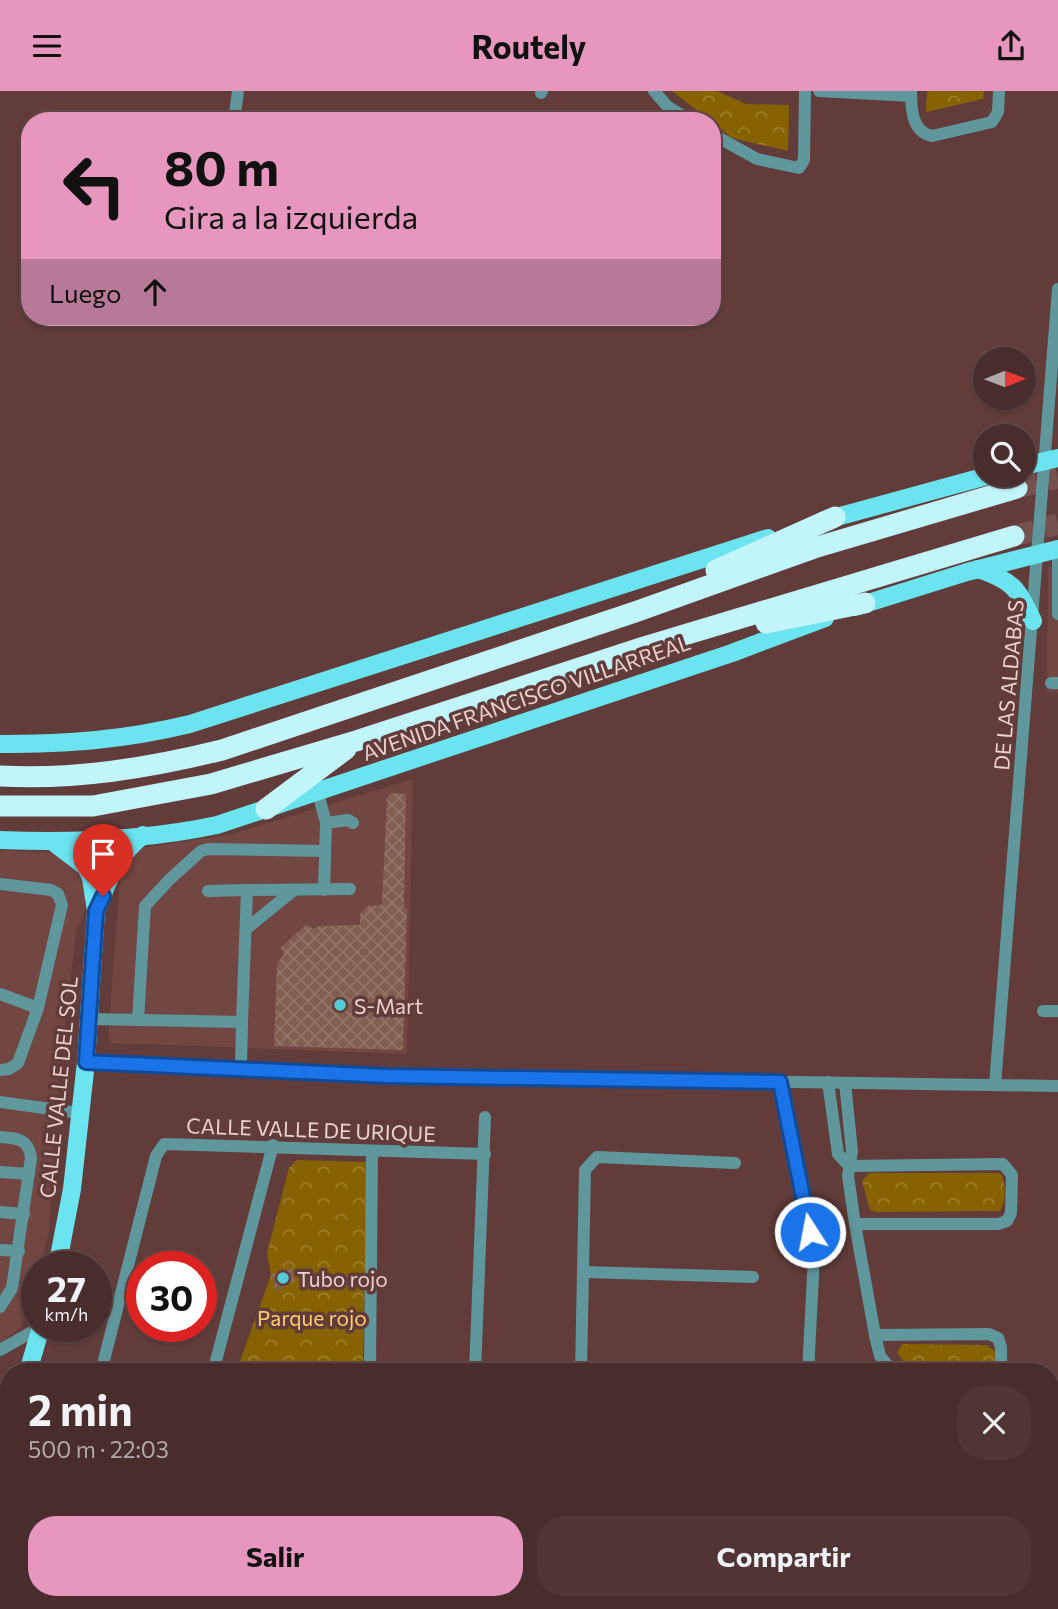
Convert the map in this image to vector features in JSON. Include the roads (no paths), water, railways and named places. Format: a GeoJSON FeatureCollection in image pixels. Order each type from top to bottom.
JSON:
{"type":"FeatureCollection","features":[{"type":"Feature","properties":{"kind":"highway"},"geometry":{"type":"LineString","coordinates":[[0,776],[99,774],[160,765],[222,750],[635,612],[814,548],[1017,488]]}},
{"type":"Feature","properties":{"kind":"highway"},"geometry":{"type":"LineString","coordinates":[[635,612],[717,569],[835,517]]}},
{"type":"Feature","properties":{"kind":"highway","name":"AVENIDA FRANCISCO VILLARREAL"},"geometry":{"type":"LineString","coordinates":[[0,806],[93,806],[211,784],[356,741],[644,647],[1014,536]]}},
{"type":"Feature","properties":{"kind":"highway"},"geometry":{"type":"LineString","coordinates":[[644,647],[865,603]]}},
{"type":"Feature","properties":{"kind":"highway"},"geometry":{"type":"LineString","coordinates":[[267,809],[356,741]]}},
{"type":"Feature","properties":{"kind":"main road"},"geometry":{"type":"LineString","coordinates":[[0,744],[55,744],[130,739],[190,724],[835,517],[973,480]]}},
{"type":"Feature","properties":{"kind":"main road","name":"AVENIDA FRANCISCO VILLARREAL"},"geometry":{"type":"LineString","coordinates":[[0,840],[53,842],[182,832],[267,809],[732,653],[865,603],[978,569],[1058,549]]}},
{"type":"Feature","properties":{"kind":"main road"},"geometry":{"type":"LineString","coordinates":[[978,569],[1004,578],[1018,589],[1033,617]]}},
{"type":"Feature","properties":{"kind":"main road","name":"CALLE VALLE DEL SOL"},"geometry":{"type":"LineString","coordinates":[[96,911],[113,866],[122,853],[143,835]]}},
{"type":"Feature","properties":{"kind":"main road","name":"CALLE VALLE DEL SOL"},"geometry":{"type":"LineString","coordinates":[[53,842],[86,867],[96,911],[86,1062],[72,1189],[60,1251]]}},
{"type":"Feature","properties":{"kind":"main road"},"geometry":{"type":"LineString","coordinates":[[31,1363],[37,1342]]}},
{"type":"Feature","properties":{"kind":"street"},"geometry":{"type":"LineString","coordinates":[[235,112],[238,91]]}},
{"type":"Feature","properties":{"kind":"street"},"geometry":{"type":"LineString","coordinates":[[654,91],[676,112]]}},
{"type":"Feature","properties":{"kind":"street"},"geometry":{"type":"LineString","coordinates":[[721,139],[757,159],[799,168],[804,160],[805,91]]}},
{"type":"Feature","properties":{"kind":"street"},"geometry":{"type":"LineString","coordinates":[[819,91],[911,93],[916,126],[923,134],[932,136],[992,122],[998,112],[999,91]]}},
{"type":"Feature","properties":{"kind":"street","name":"DE LAS ALDABAS"},"geometry":{"type":"LineString","coordinates":[[995,1085],[1033,617],[1052,460],[1058,289]]}},
{"type":"Feature","properties":{"kind":"street"},"geometry":{"type":"LineString","coordinates":[[1033,617],[1057,614],[1058,549]]}},
{"type":"Feature","properties":{"kind":"street"},"geometry":{"type":"LineString","coordinates":[[318,793],[326,823],[324,891]]}},
{"type":"Feature","properties":{"kind":"street"},"geometry":{"type":"LineString","coordinates":[[326,823],[348,820],[353,823]]}},
{"type":"Feature","properties":{"kind":"street"},"geometry":{"type":"LineString","coordinates":[[138,1020],[145,906],[201,851],[325,851]]}},
{"type":"Feature","properties":{"kind":"street"},"geometry":{"type":"LineString","coordinates":[[0,884],[51,890],[61,899],[62,905],[38,1008],[19,1063],[9,1069],[0,1070]]}},
{"type":"Feature","properties":{"kind":"street"},"geometry":{"type":"LineString","coordinates":[[240,1069],[247,890]]}},
{"type":"Feature","properties":{"kind":"street"},"geometry":{"type":"LineString","coordinates":[[246,929],[294,890]]}},
{"type":"Feature","properties":{"kind":"street"},"geometry":{"type":"LineString","coordinates":[[208,891],[350,890]]}},
{"type":"Feature","properties":{"kind":"street"},"geometry":{"type":"LineString","coordinates":[[0,994],[38,1008]]}},
{"type":"Feature","properties":{"kind":"street"},"geometry":{"type":"LineString","coordinates":[[1043,1011],[1058,1011]]}},
{"type":"Feature","properties":{"kind":"street"},"geometry":{"type":"LineString","coordinates":[[90,1019],[242,1022]]}},
{"type":"Feature","properties":{"kind":"street"},"geometry":{"type":"LineString","coordinates":[[86,1062],[387,1076],[1058,1086]]}},
{"type":"Feature","properties":{"kind":"street"},"geometry":{"type":"LineString","coordinates":[[780,1082],[814,1257],[808,1363]]}},
{"type":"Feature","properties":{"kind":"street"},"geometry":{"type":"LineString","coordinates":[[828,1082],[838,1154],[849,1166],[1003,1164],[1012,1175],[1011,1213],[1007,1221],[998,1224],[855,1224]]}},
{"type":"Feature","properties":{"kind":"street"},"geometry":{"type":"LineString","coordinates":[[845,1083],[852,1151],[849,1166],[855,1224],[875,1335],[880,1356],[886,1363]]}},
{"type":"Feature","properties":{"kind":"street"},"geometry":{"type":"LineString","coordinates":[[0,1102],[80,1113]]}},
{"type":"Feature","properties":{"kind":"street"},"geometry":{"type":"LineString","coordinates":[[475,1363],[485,1117]]}},
{"type":"Feature","properties":{"kind":"street"},"geometry":{"type":"LineString","coordinates":[[0,1136],[20,1140],[29,1147],[29,1174],[19,1251],[0,1307]]}},
{"type":"Feature","properties":{"kind":"street","name":"CALLE VALLE DE URIQUE"},"geometry":{"type":"LineString","coordinates":[[103,1363],[158,1150],[169,1143],[485,1154]]}},
{"type":"Feature","properties":{"kind":"street"},"geometry":{"type":"LineString","coordinates":[[214,1363],[273,1145]]}},
{"type":"Feature","properties":{"kind":"street"},"geometry":{"type":"LineString","coordinates":[[370,1363],[372,1151]]}},
{"type":"Feature","properties":{"kind":"street"},"geometry":{"type":"LineString","coordinates":[[581,1363],[584,1170],[592,1159],[735,1163]]}},
{"type":"Feature","properties":{"kind":"street"},"geometry":{"type":"LineString","coordinates":[[0,1172],[29,1174]]}},
{"type":"Feature","properties":{"kind":"street"},"geometry":{"type":"LineString","coordinates":[[0,1212],[24,1215]]}},
{"type":"Feature","properties":{"kind":"street"},"geometry":{"type":"LineString","coordinates":[[0,1250],[19,1251]]}},
{"type":"Feature","properties":{"kind":"street"},"geometry":{"type":"LineString","coordinates":[[584,1272],[753,1277]]}},
{"type":"Feature","properties":{"kind":"street"},"geometry":{"type":"LineString","coordinates":[[875,1335],[989,1334],[998,1338],[1001,1347],[1000,1363]]}},
{"type":"Feature","properties":{"kind":"street"},"geometry":{"type":"LineString","coordinates":[[0,1350],[21,1338]]}},
{"type":"Feature","properties":{"kind":"tunnel"},"geometry":{"type":"LineString","coordinates":[[1017,488],[1058,478]]}},
{"type":"Feature","properties":{"kind":"tunnel"},"geometry":{"type":"LineString","coordinates":[[1014,536],[1058,524]]}},
{"type":"Feature","properties":{"kind":"place","name":"S-Mart"},"geometry":{"type":"Point","coordinates":[340,1005]}},
{"type":"Feature","properties":{"kind":"place","name":"Tubo rojo"},"geometry":{"type":"Point","coordinates":[283,1278]}},
{"type":"Feature","properties":{"kind":"park label","name":"Parque rojo"},"geometry":{"type":"Point","coordinates":[312,1317]}}]}
